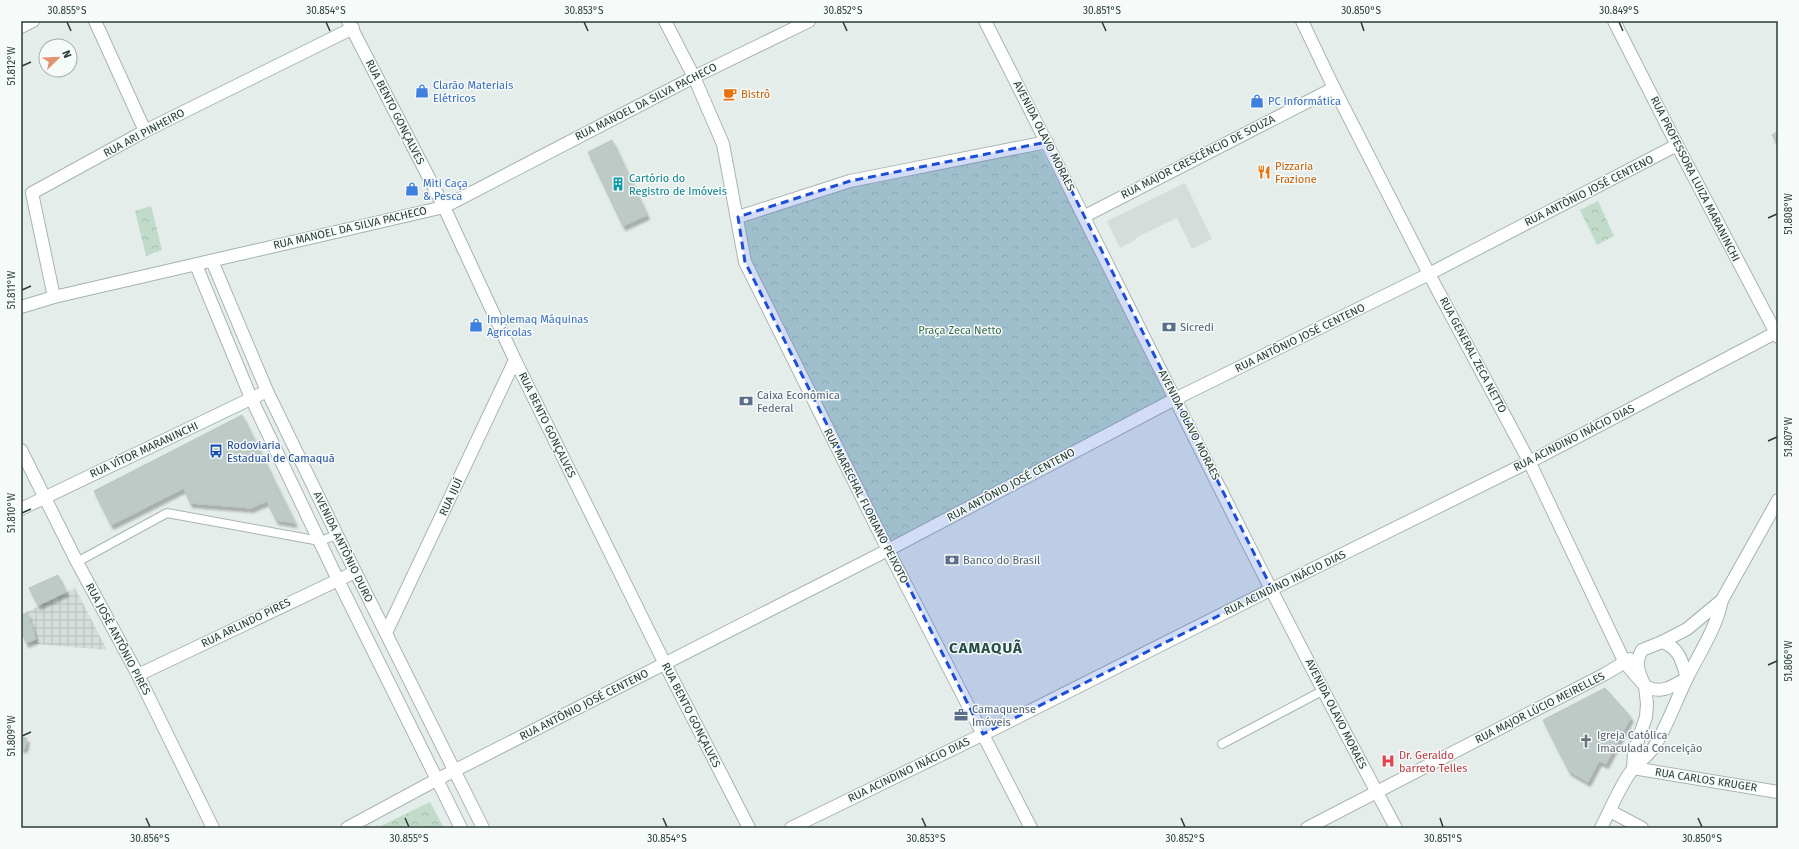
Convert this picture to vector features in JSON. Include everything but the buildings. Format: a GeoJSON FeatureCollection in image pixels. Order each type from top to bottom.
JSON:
{"type":"FeatureCollection","features":[{"type":"Feature","properties":{"kind":"street"},"geometry":{"type":"LineString","coordinates":[[21,27],[32,21]]}},
{"type":"Feature","properties":{"kind":"street"},"geometry":{"type":"LineString","coordinates":[[95,21],[145,131]]}},
{"type":"Feature","properties":{"kind":"street","name":"RUA MARECHAL FLORIANO PEIXOTO"},"geometry":{"type":"LineString","coordinates":[[665,21],[694,77],[723,144],[738,217],[745,262],[888,550],[1031,828]]}},
{"type":"Feature","properties":{"kind":"street","name":"RUA MANOEL DA SILVA PACHECO"},"geometry":{"type":"LineString","coordinates":[[21,307],[54,297],[444,207],[694,77],[809,21]]}},
{"type":"Feature","properties":{"kind":"street","name":"AVENIDA OLAVO MORAES"},"geometry":{"type":"LineString","coordinates":[[985,21],[1085,216],[1175,399],[1376,792],[1396,828]]}},
{"type":"Feature","properties":{"kind":"street","name":"RUA GENERAL ZECA NETTO"},"geometry":{"type":"LineString","coordinates":[[1302,21],[1334,88],[1429,274],[1529,461],[1625,663],[1645,686]]}},
{"type":"Feature","properties":{"kind":"street","name":"RUA PROFESSORA LUIZA MARANINCHI"},"geometry":{"type":"LineString","coordinates":[[1614,21],[1677,146],[1777,335]]}},
{"type":"Feature","properties":{"kind":"street","name":"RUA ARI PINHEIRO"},"geometry":{"type":"LineString","coordinates":[[54,297],[32,193],[145,131],[351,25]]}},
{"type":"Feature","properties":{"kind":"street","name":"RUA BENTO GONÇALVES"},"geometry":{"type":"LineString","coordinates":[[351,25],[444,207],[515,360],[665,664],[749,828]]}},
{"type":"Feature","properties":{"kind":"street","name":"RUA MAJOR CRESCÊNCIO DE SOUZA"},"geometry":{"type":"LineString","coordinates":[[1085,216],[1334,88]]}},
{"type":"Feature","properties":{"kind":"street"},"geometry":{"type":"LineString","coordinates":[[738,217],[850,181],[1047,142]]}},
{"type":"Feature","properties":{"kind":"street","name":"RUA ANTÔNIO JOSÉ CENTENO"},"geometry":{"type":"LineString","coordinates":[[347,828],[454,770],[888,550],[1175,399],[1429,274],[1677,146]]}},
{"type":"Feature","properties":{"kind":"street","name":"AVENIDA ANTÔNIO DURO"},"geometry":{"type":"LineString","coordinates":[[212,261],[268,391],[355,572],[483,828]]}},
{"type":"Feature","properties":{"kind":"street","name":"AVENIDA ANTÔNIO DURO"},"geometry":{"type":"LineString","coordinates":[[196,265],[252,398],[338,580],[461,828]]}},
{"type":"Feature","properties":{"kind":"street","name":"RUA ACINDINO INÁCIO DIAS"},"geometry":{"type":"LineString","coordinates":[[791,828],[983,734],[1529,461],[1777,335]]}},
{"type":"Feature","properties":{"kind":"street","name":"RUA IJUÍ"},"geometry":{"type":"LineString","coordinates":[[386,633],[515,360]]}},
{"type":"Feature","properties":{"kind":"street","name":"RUA VÍTOR MARANINCHI"},"geometry":{"type":"LineString","coordinates":[[21,509],[268,391]]}},
{"type":"Feature","properties":{"kind":"street","name":"RUA JOSÉ ANTÔNIO PIRES"},"geometry":{"type":"LineString","coordinates":[[21,450],[76,562],[138,675],[213,828]]}},
{"type":"Feature","properties":{"kind":"street"},"geometry":{"type":"LineString","coordinates":[[1600,828],[1633,768],[1645,758],[1654,747],[1666,725],[1687,678],[1714,628],[1719,616],[1722,600],[1778,500]]}},
{"type":"Feature","properties":{"kind":"street","name":"RUA ARLINDO PIRES"},"geometry":{"type":"LineString","coordinates":[[138,675],[355,572]]}},
{"type":"Feature","properties":{"kind":"street"},"geometry":{"type":"LineString","coordinates":[[1633,768],[1634,752],[1646,717],[1647,704],[1645,686],[1637,667],[1642,650],[1662,642],[1687,629],[1722,600]]}},
{"type":"Feature","properties":{"kind":"street"},"geometry":{"type":"LineString","coordinates":[[1662,642],[1676,649],[1680,655],[1687,678]]}},
{"type":"Feature","properties":{"kind":"street","name":"RUA MAJOR LÚCIO MEIRELLES"},"geometry":{"type":"LineString","coordinates":[[1307,828],[1625,663],[1642,650]]}},
{"type":"Feature","properties":{"kind":"street"},"geometry":{"type":"LineString","coordinates":[[1645,686],[1657,691],[1672,687],[1687,678]]}},
{"type":"Feature","properties":{"kind":"street","name":"RUA CARLOS KRUGER"},"geometry":{"type":"LineString","coordinates":[[1633,768],[1778,792]]}},
{"type":"Feature","properties":{"kind":"street"},"geometry":{"type":"LineString","coordinates":[[1610,811],[1642,828]]}},
{"type":"Feature","properties":{"kind":"lane"},"geometry":{"type":"LineString","coordinates":[[76,562],[167,513],[320,541],[337,535]]}},
{"type":"Feature","properties":{"kind":"lane"},"geometry":{"type":"LineString","coordinates":[[1222,744],[1324,690]]}},
{"type":"Feature","properties":{"kind":"highlighted area"},"geometry":{"type":"Polygon","coordinates":[[[1047,142],[1272,589],[983,734],[745,262],[738,217],[850,181],[1047,142]]]}},
{"type":"Feature","properties":{"kind":"shaded area"},"geometry":{"type":"Polygon","coordinates":[[[1185,183],[1212,239],[1192,249],[1177,218],[1137,237],[1134,241],[1120,248],[1107,221],[1185,183]]]}},
{"type":"Feature","properties":{"kind":"shaded area"},"geometry":{"type":"Polygon","coordinates":[[[75,588],[107,650],[26,643],[21,615],[75,588]]]}},
{"type":"Feature","properties":{"kind":"green space","name":"Praça Zeca Netto"},"geometry":{"type":"Polygon","coordinates":[[[1038,144],[1172,397],[890,543],[749,259],[743,222],[853,186],[1038,144]]]}},
{"type":"Feature","properties":{"kind":"green space"},"geometry":{"type":"Polygon","coordinates":[[[1598,201],[1614,236],[1597,245],[1580,210],[1598,201]]]}},
{"type":"Feature","properties":{"kind":"green space"},"geometry":{"type":"Polygon","coordinates":[[[151,206],[162,250],[146,256],[135,211],[151,206]]]}},
{"type":"Feature","properties":{"kind":"green space"},"geometry":{"type":"Polygon","coordinates":[[[430,802],[444,828],[377,828],[430,802]]]}},
{"type":"Feature","properties":{"kind":"place","name":"Clarão Materiais Elétricos"},"geometry":{"type":"Point","coordinates":[422,91]}},
{"type":"Feature","properties":{"kind":"place","name":"Bistrô"},"geometry":{"type":"Point","coordinates":[730,94]}},
{"type":"Feature","properties":{"kind":"place","name":"PC Informática"},"geometry":{"type":"Point","coordinates":[1257,101]}},
{"type":"Feature","properties":{"kind":"place","name":"Pizzaria Frazione"},"geometry":{"type":"Point","coordinates":[1264,172]}},
{"type":"Feature","properties":{"kind":"place","name":"Cartório do Registro de Imóveis"},"geometry":{"type":"Point","coordinates":[618,184]}},
{"type":"Feature","properties":{"kind":"place","name":"Miti Caça & Pesca"},"geometry":{"type":"Point","coordinates":[412,189]}},
{"type":"Feature","properties":{"kind":"place","name":"Implemaq Máquinas Agrícolas"},"geometry":{"type":"Point","coordinates":[476,325]}},
{"type":"Feature","properties":{"kind":"place","name":"Sicredi"},"geometry":{"type":"Point","coordinates":[1169,327]}},
{"type":"Feature","properties":{"kind":"place","name":"Caixa Econômica Federal"},"geometry":{"type":"Point","coordinates":[746,401]}},
{"type":"Feature","properties":{"kind":"place","name":"Rodoviaria Estadual de Camaquã"},"geometry":{"type":"Point","coordinates":[216,451]}},
{"type":"Feature","properties":{"kind":"place","name":"Banco do Brasil"},"geometry":{"type":"Point","coordinates":[952,560]}},
{"type":"Feature","properties":{"kind":"place","name":"Camaquense Imóveis"},"geometry":{"type":"Point","coordinates":[961,715]}},
{"type":"Feature","properties":{"kind":"place","name":"Igreja Católica Imaculada Conceição"},"geometry":{"type":"Point","coordinates":[1586,741]}},
{"type":"Feature","properties":{"kind":"place","name":"Dr. Geraldo barreto Telles"},"geometry":{"type":"Point","coordinates":[1388,761]}},
{"type":"Feature","properties":{"kind":"district","name":"CAMAQUÃ"},"geometry":{"type":"Point","coordinates":[986,648]}}]}
